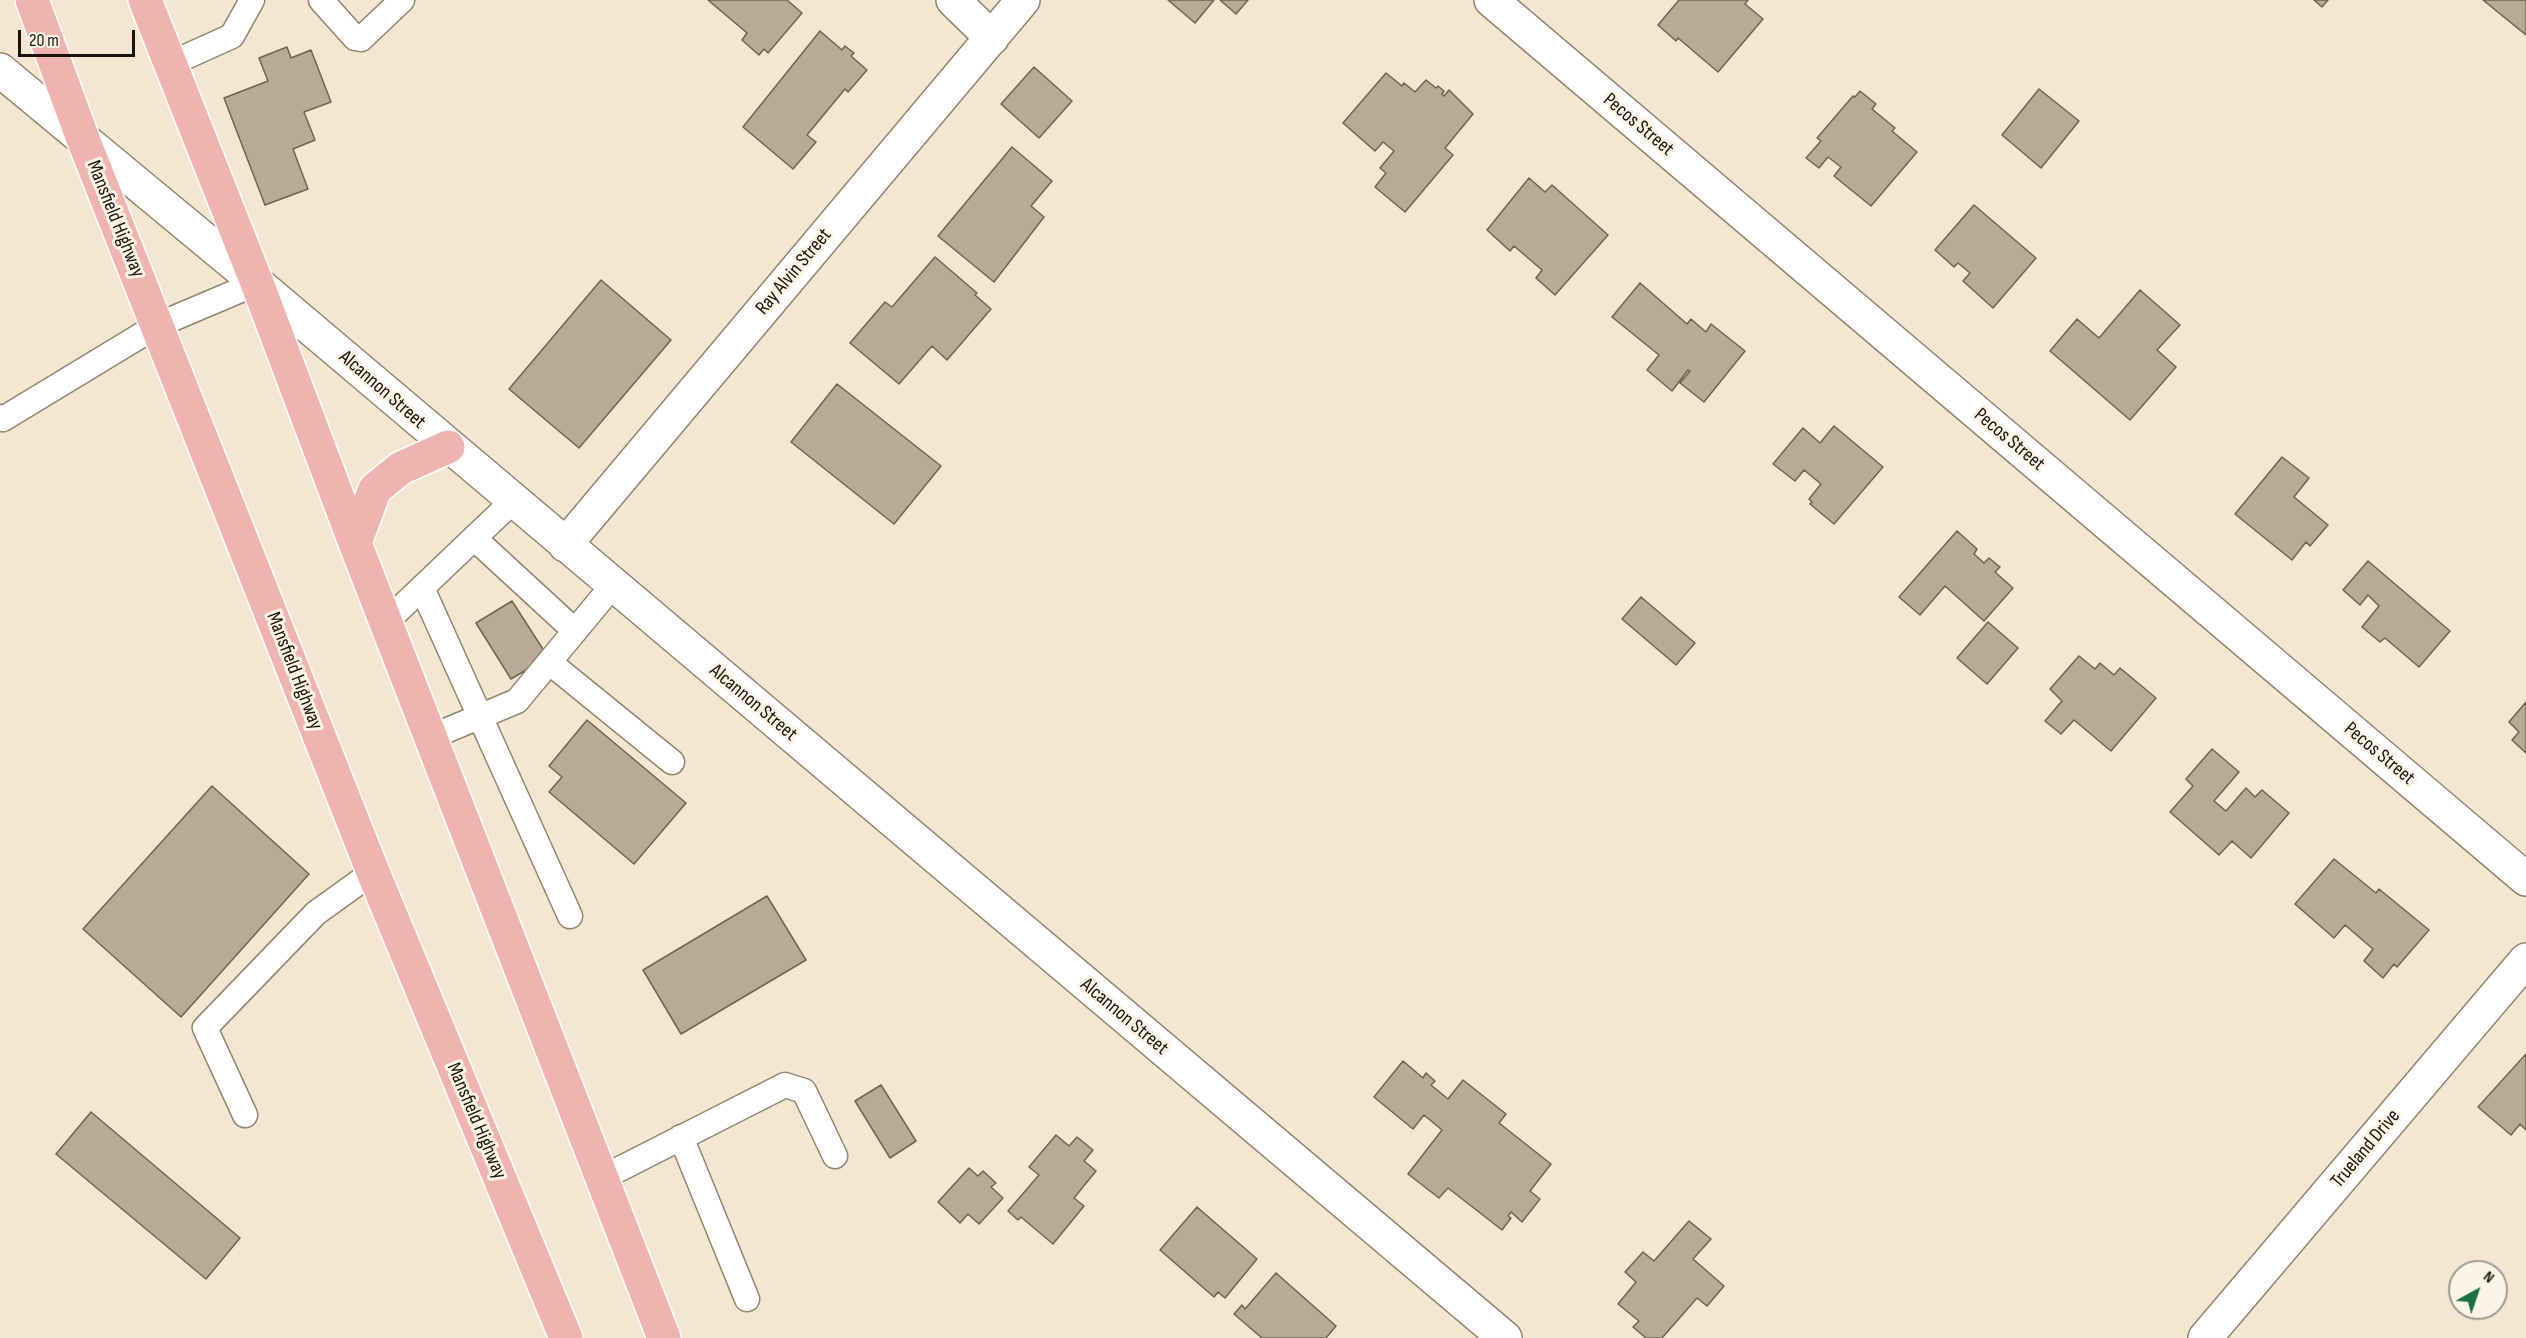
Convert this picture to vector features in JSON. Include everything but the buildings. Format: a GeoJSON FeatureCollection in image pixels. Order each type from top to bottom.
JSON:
{"type":"FeatureCollection","features":[{"type":"Feature","properties":{"kind":"main road","name":"Mansfield Highway"},"geometry":{"type":"LineString","coordinates":[[32,0],[83,139],[373,872],[566,1338]]}},
{"type":"Feature","properties":{"kind":"main road"},"geometry":{"type":"LineString","coordinates":[[145,0],[257,283],[355,543],[664,1338]]}},
{"type":"Feature","properties":{"kind":"main road"},"geometry":{"type":"LineString","coordinates":[[355,543],[375,489],[401,468],[448,447]]}},
{"type":"Feature","properties":{"kind":"street"},"geometry":{"type":"LineString","coordinates":[[953,0],[992,38]]}},
{"type":"Feature","properties":{"kind":"street","name":"Ray Alvin Street"},"geometry":{"type":"LineString","coordinates":[[565,544],[1023,0]]}},
{"type":"Feature","properties":{"kind":"street","name":"Pecos Street"},"geometry":{"type":"LineString","coordinates":[[1491,0],[2526,879]]}},
{"type":"Feature","properties":{"kind":"street","name":"Alcannon Street"},"geometry":{"type":"LineString","coordinates":[[0,70],[257,283],[448,447],[1505,1338]]}},
{"type":"Feature","properties":{"kind":"street","name":"Trueland Drive"},"geometry":{"type":"LineString","coordinates":[[2205,1338],[2526,960]]}},
{"type":"Feature","properties":{"kind":"lane"},"geometry":{"type":"LineString","coordinates":[[170,64],[232,36],[252,0]]}},
{"type":"Feature","properties":{"kind":"lane"},"geometry":{"type":"LineString","coordinates":[[321,0],[355,38],[361,39],[402,0]]}},
{"type":"Feature","properties":{"kind":"lane"},"geometry":{"type":"LineString","coordinates":[[1,421],[158,325],[257,283]]}},
{"type":"Feature","properties":{"kind":"lane"},"geometry":{"type":"LineString","coordinates":[[386,622],[513,501]]}},
{"type":"Feature","properties":{"kind":"lane"},"geometry":{"type":"LineString","coordinates":[[474,538],[575,632]]}},
{"type":"Feature","properties":{"kind":"lane"},"geometry":{"type":"LineString","coordinates":[[431,736],[517,701],[613,585]]}},
{"type":"Feature","properties":{"kind":"lane"},"geometry":{"type":"LineString","coordinates":[[422,588],[570,916]]}},
{"type":"Feature","properties":{"kind":"lane"},"geometry":{"type":"LineString","coordinates":[[549,662],[672,762]]}},
{"type":"Feature","properties":{"kind":"lane"},"geometry":{"type":"LineString","coordinates":[[245,1115],[205,1028],[316,913],[373,872]]}},
{"type":"Feature","properties":{"kind":"lane"},"geometry":{"type":"LineString","coordinates":[[602,1178],[785,1085],[804,1091],[835,1156]]}},
{"type":"Feature","properties":{"kind":"lane"},"geometry":{"type":"LineString","coordinates":[[681,1137],[747,1299]]}}]}
